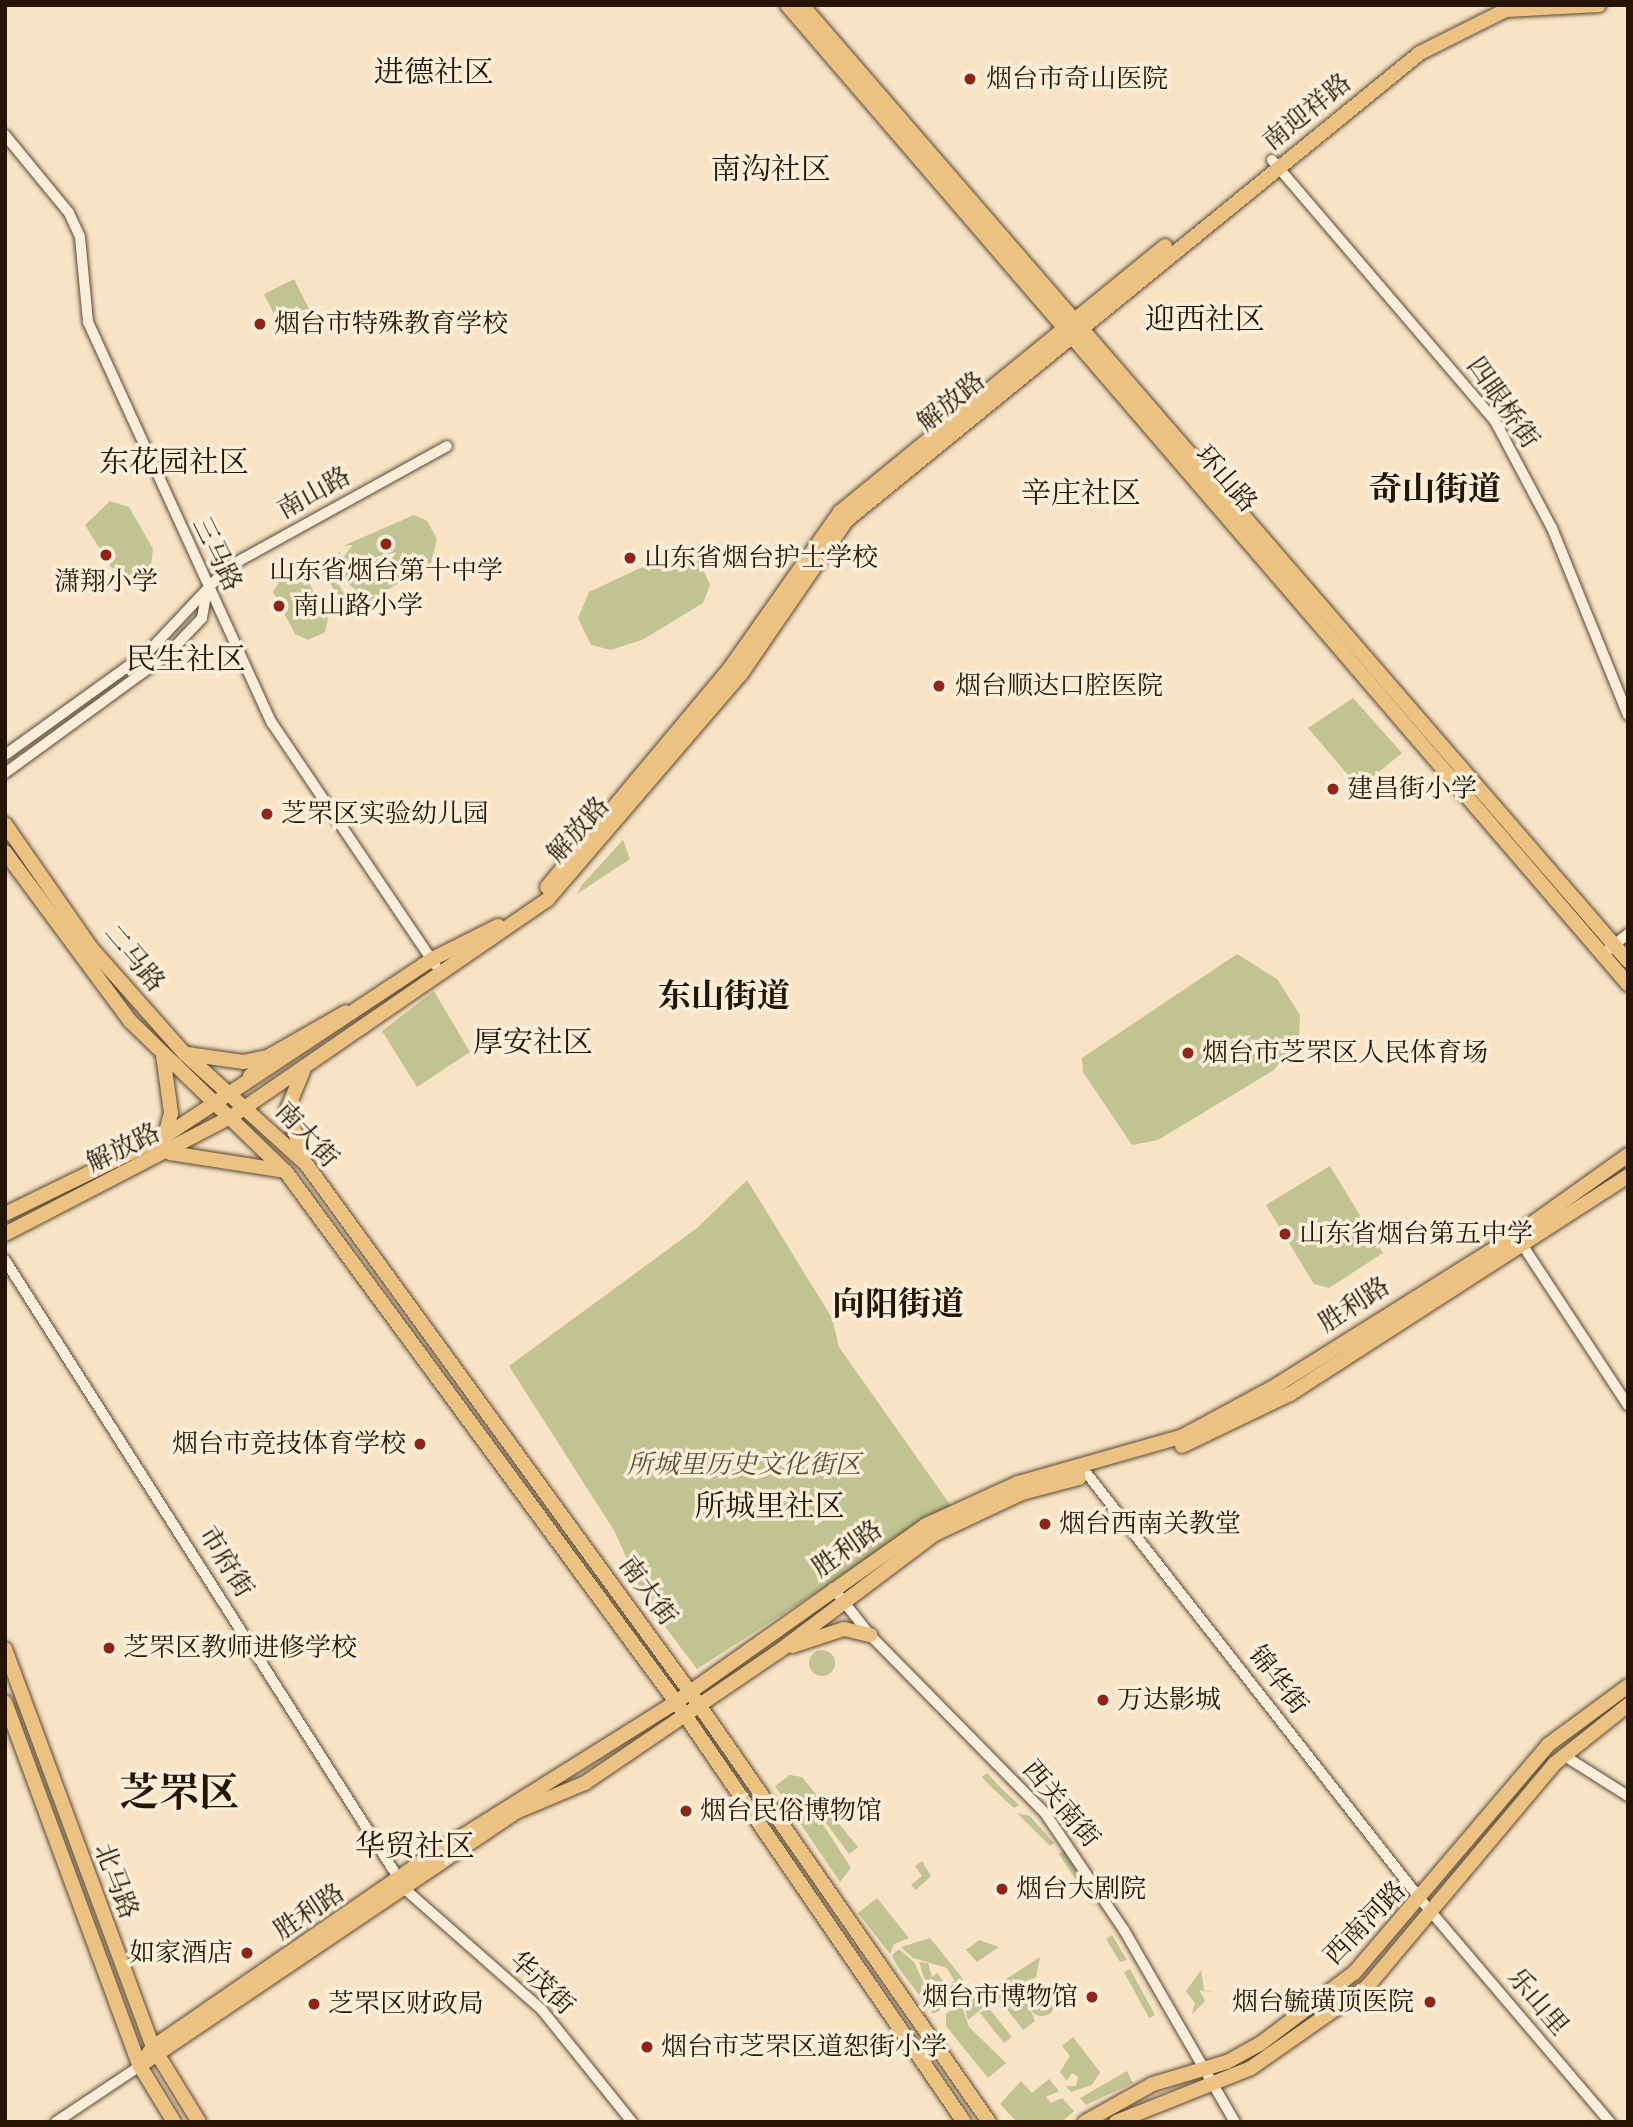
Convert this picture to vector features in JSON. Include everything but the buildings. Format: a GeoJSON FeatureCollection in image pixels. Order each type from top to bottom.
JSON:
{"type":"FeatureCollection","features":[{"type":"Feature","properties":{"kind":"main road","name":"环山路"},"geometry":{"type":"LineString","coordinates":[[787,5],[1070,329],[1623,952]]}},
{"type":"Feature","properties":{"kind":"main road","name":"环山路"},"geometry":{"type":"LineString","coordinates":[[802,5],[1070,329],[1628,984]]}},
{"type":"Feature","properties":{"kind":"main road","name":"南迎祥路"},"geometry":{"type":"LineString","coordinates":[[1070,329],[1430,34],[1489,5]]}},
{"type":"Feature","properties":{"kind":"main road","name":"南迎祥路"},"geometry":{"type":"LineString","coordinates":[[1275,163],[1420,53],[1467,24],[1513,9],[1599,5]]}},
{"type":"Feature","properties":{"kind":"main road","name":"解放路"},"geometry":{"type":"LineString","coordinates":[[5,1214],[165,1136],[236,1092],[432,959],[490,932],[543,892],[730,668],[840,512],[1070,329]]}},
{"type":"Feature","properties":{"kind":"main road","name":"解放路"},"geometry":{"type":"LineString","coordinates":[[5,1234],[170,1153],[231,1117],[527,915],[581,866],[741,674],[847,520],[1070,329]]}},
{"type":"Feature","properties":{"kind":"main road","name":"二马路"},"geometry":{"type":"LineString","coordinates":[[5,824],[92,949],[185,1054],[236,1092],[246,1107]]}},
{"type":"Feature","properties":{"kind":"main road","name":"二马路"},"geometry":{"type":"LineString","coordinates":[[5,852],[78,958],[163,1055],[231,1117]]}},
{"type":"Feature","properties":{"kind":"main road"},"geometry":{"type":"LineString","coordinates":[[236,1092],[271,1055],[327,1019],[364,1006]]}},
{"type":"Feature","properties":{"kind":"main road"},"geometry":{"type":"LineString","coordinates":[[185,1054],[243,1062],[271,1055]]}},
{"type":"Feature","properties":{"kind":"main road"},"geometry":{"type":"LineString","coordinates":[[163,1055],[171,1113],[165,1136]]}},
{"type":"Feature","properties":{"kind":"main road"},"geometry":{"type":"LineString","coordinates":[[306,1067],[287,1110],[306,1164]]}},
{"type":"Feature","properties":{"kind":"main road","name":"南大街"},"geometry":{"type":"LineString","coordinates":[[246,1107],[306,1164],[690,1692],[989,2122]]}},
{"type":"Feature","properties":{"kind":"main road","name":"南大街"},"geometry":{"type":"LineString","coordinates":[[231,1117],[286,1171],[676,1702],[964,2122]]}},
{"type":"Feature","properties":{"kind":"main road"},"geometry":{"type":"LineString","coordinates":[[170,1153],[286,1171]]}},
{"type":"Feature","properties":{"kind":"main road","name":"胜利路"},"geometry":{"type":"LineString","coordinates":[[139,2066],[517,1811],[584,1783],[778,1652],[837,1593],[966,1517],[1088,1475],[1184,1446],[1290,1394],[1520,1241],[1628,1155]]}},
{"type":"Feature","properties":{"kind":"main road","name":"胜利路"},"geometry":{"type":"LineString","coordinates":[[403,1886],[511,1801],[568,1774],[837,1593],[960,1506],[1181,1437],[1277,1385],[1628,1176]]}},
{"type":"Feature","properties":{"kind":"main road"},"geometry":{"type":"LineString","coordinates":[[778,1652],[833,1630],[870,1635]]}},
{"type":"Feature","properties":{"kind":"main road","name":"北马路"},"geometry":{"type":"LineString","coordinates":[[5,1649],[156,2053],[199,2122]]}},
{"type":"Feature","properties":{"kind":"main road","name":"西南河路"},"geometry":{"type":"LineString","coordinates":[[1085,2122],[1122,2098],[1198,2068],[1227,2062],[1289,2025],[1369,1960],[1548,1745],[1628,1686]]}},
{"type":"Feature","properties":{"kind":"main road","name":"北马路"},"geometry":{"type":"LineString","coordinates":[[5,1702],[139,2066],[174,2122]]}},
{"type":"Feature","properties":{"kind":"main road","name":"西南河路"},"geometry":{"type":"LineString","coordinates":[[1116,2122],[1269,2057],[1368,1986],[1563,1755],[1628,1705]]}},
{"type":"Feature","properties":{"kind":"main road"},"geometry":{"type":"LineString","coordinates":[[1548,1745],[1563,1755]]}},
{"type":"Feature","properties":{"kind":"street","name":"三马路"},"geometry":{"type":"LineString","coordinates":[[5,135],[69,213],[80,237],[88,322],[207,586],[286,748],[440,974]]}},
{"type":"Feature","properties":{"kind":"street","name":"四眼桥街"},"geometry":{"type":"LineString","coordinates":[[1275,163],[1495,421],[1552,528],[1628,715]]}},
{"type":"Feature","properties":{"kind":"street","name":"南山路"},"geometry":{"type":"LineString","coordinates":[[5,755],[148,652],[207,586],[228,567],[447,446]]}},
{"type":"Feature","properties":{"kind":"street"},"geometry":{"type":"LineString","coordinates":[[5,773],[167,655],[202,618],[207,586]]}},
{"type":"Feature","properties":{"kind":"street"},"geometry":{"type":"LineString","coordinates":[[1606,959],[1623,952],[1628,934]]}},
{"type":"Feature","properties":{"kind":"street"},"geometry":{"type":"LineString","coordinates":[[1520,1241],[1628,1405]]}},
{"type":"Feature","properties":{"kind":"street","name":"市府街"},"geometry":{"type":"LineString","coordinates":[[5,1260],[403,1886]]}},
{"type":"Feature","properties":{"kind":"street","name":"锦华街"},"geometry":{"type":"LineString","coordinates":[[1088,1475],[1432,1912]]}},
{"type":"Feature","properties":{"kind":"street","name":"西关南街"},"geometry":{"type":"LineString","coordinates":[[837,1593],[870,1635],[1045,1813],[1124,1930],[1198,2068],[1235,2122]]}},
{"type":"Feature","properties":{"kind":"street"},"geometry":{"type":"LineString","coordinates":[[1563,1755],[1628,1796]]}},
{"type":"Feature","properties":{"kind":"street","name":"华茂街"},"geometry":{"type":"LineString","coordinates":[[403,1886],[542,2010],[632,2122]]}},
{"type":"Feature","properties":{"kind":"street","name":"乐山里"},"geometry":{"type":"LineString","coordinates":[[1432,1912],[1609,2122]]}},
{"type":"Feature","properties":{"kind":"street","name":"胜利路"},"geometry":{"type":"LineString","coordinates":[[56,2122],[139,2066]]}},
{"type":"Feature","properties":{"kind":"green space"},"geometry":{"type":"Polygon","coordinates":[[[294,279],[310,311],[280,326],[264,294],[294,279]]]}},
{"type":"Feature","properties":{"kind":"green space"},"geometry":{"type":"Polygon","coordinates":[[[110,501],[129,507],[153,549],[151,565],[135,578],[111,567],[85,525],[110,501]]]}},
{"type":"Feature","properties":{"kind":"green space"},"geometry":{"type":"Polygon","coordinates":[[[414,515],[427,521],[437,539],[431,563],[345,616],[342,611],[364,597],[341,578],[341,560],[353,545],[343,546],[414,515]]]}},
{"type":"Feature","properties":{"kind":"green space"},"geometry":{"type":"Polygon","coordinates":[[[692,544],[710,585],[703,603],[644,639],[611,650],[591,645],[578,618],[589,592],[692,544]]]}},
{"type":"Feature","properties":{"kind":"green space"},"geometry":{"type":"Polygon","coordinates":[[[340,551],[337,570],[331,571],[346,597],[340,600],[324,572],[340,551]]]}},
{"type":"Feature","properties":{"kind":"green space"},"geometry":{"type":"Polygon","coordinates":[[[295,573],[308,581],[328,619],[325,632],[308,640],[295,634],[273,592],[281,579],[295,573]]]}},
{"type":"Feature","properties":{"kind":"green space"},"geometry":{"type":"Polygon","coordinates":[[[1353,698],[1402,753],[1359,788],[1308,728],[1353,698]]]}},
{"type":"Feature","properties":{"kind":"green space"},"geometry":{"type":"Polygon","coordinates":[[[623,840],[630,859],[577,894],[582,885],[623,840]]]}},
{"type":"Feature","properties":{"kind":"green space","name":"烟台市芝罘区人民体育场"},"geometry":{"type":"Polygon","coordinates":[[[1237,954],[1277,979],[1300,1015],[1299,1038],[1274,1070],[1158,1140],[1132,1145],[1083,1072],[1082,1058],[1237,954]]]}},
{"type":"Feature","properties":{"kind":"green space"},"geometry":{"type":"Polygon","coordinates":[[[434,991],[470,1052],[417,1087],[382,1031],[434,991]]]}},
{"type":"Feature","properties":{"kind":"green space"},"geometry":{"type":"Polygon","coordinates":[[[1330,1166],[1383,1253],[1329,1288],[1314,1284],[1266,1205],[1330,1166]]]}},
{"type":"Feature","properties":{"kind":"green space","name":"所城里历史文化街区"},"geometry":{"type":"Polygon","coordinates":[[[747,1180],[832,1318],[839,1347],[951,1506],[697,1669],[645,1600],[615,1532],[509,1366],[697,1228],[747,1180]]]}},
{"type":"Feature","properties":{"kind":"green space"},"geometry":{"type":"Polygon","coordinates":[[[822,1650],[831,1654],[835,1663],[831,1672],[822,1676],[813,1672],[809,1663],[813,1654],[822,1650]]]}},
{"type":"Feature","properties":{"kind":"green space"},"geometry":{"type":"Polygon","coordinates":[[[987,1773],[1019,1805],[1014,1808],[990,1786],[982,1777],[987,1773]]]}},
{"type":"Feature","properties":{"kind":"green space"},"geometry":{"type":"Polygon","coordinates":[[[790,1775],[802,1777],[824,1804],[817,1815],[851,1868],[840,1882],[775,1786],[790,1775]]]}},
{"type":"Feature","properties":{"kind":"green space"},"geometry":{"type":"Polygon","coordinates":[[[825,1807],[858,1847],[849,1854],[821,1816],[825,1807]]]}},
{"type":"Feature","properties":{"kind":"green space"},"geometry":{"type":"Polygon","coordinates":[[[1017,1813],[1030,1816],[1054,1843],[1050,1846],[1017,1813]]]}},
{"type":"Feature","properties":{"kind":"green space"},"geometry":{"type":"Polygon","coordinates":[[[1064,1850],[1098,1901],[1092,1905],[1059,1854],[1064,1850]]]}},
{"type":"Feature","properties":{"kind":"green space"},"geometry":{"type":"Polygon","coordinates":[[[922,1861],[931,1876],[916,1890],[911,1885],[922,1876],[915,1866],[922,1861]]]}},
{"type":"Feature","properties":{"kind":"green space"},"geometry":{"type":"Polygon","coordinates":[[[877,1898],[909,1938],[894,1944],[890,1954],[858,1913],[877,1898]]]}},
{"type":"Feature","properties":{"kind":"green space"},"geometry":{"type":"Polygon","coordinates":[[[1112,1935],[1127,1960],[1120,1962],[1106,1939],[1112,1935]]]}},
{"type":"Feature","properties":{"kind":"green space"},"geometry":{"type":"Polygon","coordinates":[[[930,1938],[972,1990],[964,1997],[947,1968],[913,1958],[901,1947],[930,1938]]]}},
{"type":"Feature","properties":{"kind":"green space"},"geometry":{"type":"Polygon","coordinates":[[[979,1940],[999,1947],[977,1962],[966,1950],[979,1940]]]}},
{"type":"Feature","properties":{"kind":"green space"},"geometry":{"type":"Polygon","coordinates":[[[899,1949],[914,1962],[926,1988],[961,1999],[933,2014],[896,1964],[892,1955],[899,1949]]]}},
{"type":"Feature","properties":{"kind":"green space"},"geometry":{"type":"Polygon","coordinates":[[[1040,1957],[1036,1977],[1020,1985],[1035,2021],[1023,2030],[991,1989],[1040,1957]]]}},
{"type":"Feature","properties":{"kind":"green space"},"geometry":{"type":"Polygon","coordinates":[[[919,1962],[928,1963],[932,1977],[937,1973],[947,1985],[954,1981],[960,1995],[926,1984],[919,1962]]]}},
{"type":"Feature","properties":{"kind":"green space"},"geometry":{"type":"Polygon","coordinates":[[[1130,1969],[1155,2015],[1149,2018],[1124,1972],[1130,1969]]]}},
{"type":"Feature","properties":{"kind":"green space"},"geometry":{"type":"Polygon","coordinates":[[[1201,1970],[1204,1990],[1217,1993],[1199,1990],[1205,2001],[1192,2014],[1195,2003],[1186,1991],[1201,1970]]]}},
{"type":"Feature","properties":{"kind":"green space"},"geometry":{"type":"Polygon","coordinates":[[[1042,1990],[1051,1994],[1055,2003],[1051,2012],[1042,2016],[1033,2012],[1029,2003],[1033,1994],[1042,1990]]]}},
{"type":"Feature","properties":{"kind":"green space"},"geometry":{"type":"Polygon","coordinates":[[[974,1992],[985,2006],[968,2020],[963,2001],[974,1992]]]}},
{"type":"Feature","properties":{"kind":"green space"},"geometry":{"type":"Polygon","coordinates":[[[961,2003],[969,2027],[1006,2063],[988,2078],[946,2026],[946,2014],[961,2003]]]}},
{"type":"Feature","properties":{"kind":"green space"},"geometry":{"type":"Polygon","coordinates":[[[988,2007],[1012,2037],[1004,2043],[980,2013],[988,2007]]]}},
{"type":"Feature","properties":{"kind":"green space"},"geometry":{"type":"Polygon","coordinates":[[[1073,2037],[1100,2072],[1092,2085],[1071,2092],[1066,2086],[1076,2086],[1078,2077],[1072,2073],[1067,2081],[1060,2072],[1070,2056],[1062,2046],[1073,2037]]]}},
{"type":"Feature","properties":{"kind":"green space"},"geometry":{"type":"Polygon","coordinates":[[[1127,2071],[1133,2083],[1086,2105],[1080,2098],[1127,2071]]]}},
{"type":"Feature","properties":{"kind":"green space"},"geometry":{"type":"Polygon","coordinates":[[[1049,2079],[1059,2091],[1046,2097],[1051,2103],[1062,2098],[1074,2111],[1062,2122],[1017,2122],[1000,2104],[1021,2081],[1032,2093],[1049,2079]]]}},
{"type":"Feature","properties":{"kind":"place","name":"烟台市奇山医院"},"geometry":{"type":"Point","coordinates":[970,79]}},
{"type":"Feature","properties":{"kind":"place","name":"烟台市特殊教育学校"},"geometry":{"type":"Point","coordinates":[260,324]}},
{"type":"Feature","properties":{"kind":"place","name":"山东省烟台第十中学"},"geometry":{"type":"Point","coordinates":[386,544]}},
{"type":"Feature","properties":{"kind":"place","name":"潇翔小学"},"geometry":{"type":"Point","coordinates":[106,555]}},
{"type":"Feature","properties":{"kind":"place","name":"山东省烟台护士学校"},"geometry":{"type":"Point","coordinates":[630,558]}},
{"type":"Feature","properties":{"kind":"place","name":"南山路小学"},"geometry":{"type":"Point","coordinates":[279,606]}},
{"type":"Feature","properties":{"kind":"place","name":"烟台顺达口腔医院"},"geometry":{"type":"Point","coordinates":[939,686]}},
{"type":"Feature","properties":{"kind":"place","name":"建昌街小学"},"geometry":{"type":"Point","coordinates":[1333,789]}},
{"type":"Feature","properties":{"kind":"place","name":"芝罘区实验幼儿园"},"geometry":{"type":"Point","coordinates":[267,814]}},
{"type":"Feature","properties":{"kind":"place","name":"烟台市芝罘区人民体育场"},"geometry":{"type":"Point","coordinates":[1188,1053]}},
{"type":"Feature","properties":{"kind":"place","name":"山东省烟台第五中学"},"geometry":{"type":"Point","coordinates":[1285,1234]}},
{"type":"Feature","properties":{"kind":"place","name":"烟台市竞技体育学校"},"geometry":{"type":"Point","coordinates":[420,1444]}},
{"type":"Feature","properties":{"kind":"place","name":"烟台西南关教堂"},"geometry":{"type":"Point","coordinates":[1045,1524]}},
{"type":"Feature","properties":{"kind":"place","name":"芝罘区教师进修学校"},"geometry":{"type":"Point","coordinates":[109,1648]}},
{"type":"Feature","properties":{"kind":"place","name":"万达影城"},"geometry":{"type":"Point","coordinates":[1103,1700]}},
{"type":"Feature","properties":{"kind":"place","name":"烟台民俗博物馆"},"geometry":{"type":"Point","coordinates":[686,1811]}},
{"type":"Feature","properties":{"kind":"place","name":"烟台大剧院"},"geometry":{"type":"Point","coordinates":[1002,1889]}},
{"type":"Feature","properties":{"kind":"place","name":"如家酒店"},"geometry":{"type":"Point","coordinates":[247,1953]}},
{"type":"Feature","properties":{"kind":"place","name":"烟台市博物馆"},"geometry":{"type":"Point","coordinates":[1092,1997]}},
{"type":"Feature","properties":{"kind":"place","name":"烟台毓璜顶医院"},"geometry":{"type":"Point","coordinates":[1430,2002]}},
{"type":"Feature","properties":{"kind":"place","name":"芝罘区财政局"},"geometry":{"type":"Point","coordinates":[314,2004]}},
{"type":"Feature","properties":{"kind":"place","name":"烟台市芝罘区道恕街小学"},"geometry":{"type":"Point","coordinates":[647,2047]}},
{"type":"Feature","properties":{"kind":"district","name":"进德社区"},"geometry":{"type":"Point","coordinates":[434,72]}},
{"type":"Feature","properties":{"kind":"district","name":"南沟社区"},"geometry":{"type":"Point","coordinates":[771,169]}},
{"type":"Feature","properties":{"kind":"district","name":"迎西社区"},"geometry":{"type":"Point","coordinates":[1205,319]}},
{"type":"Feature","properties":{"kind":"district","name":"东花园社区"},"geometry":{"type":"Point","coordinates":[174,462]}},
{"type":"Feature","properties":{"kind":"district","name":"奇山街道"},"geometry":{"type":"Point","coordinates":[1435,489]}},
{"type":"Feature","properties":{"kind":"district","name":"辛庄社区"},"geometry":{"type":"Point","coordinates":[1081,493]}},
{"type":"Feature","properties":{"kind":"district","name":"民生社区"},"geometry":{"type":"Point","coordinates":[186,659]}},
{"type":"Feature","properties":{"kind":"district","name":"东山街道"},"geometry":{"type":"Point","coordinates":[724,996]}},
{"type":"Feature","properties":{"kind":"district","name":"厚安社区"},"geometry":{"type":"Point","coordinates":[533,1042]}},
{"type":"Feature","properties":{"kind":"district","name":"向阳街道"},"geometry":{"type":"Point","coordinates":[898,1304]}},
{"type":"Feature","properties":{"kind":"district","name":"所城里社区"},"geometry":{"type":"Point","coordinates":[770,1506]}},
{"type":"Feature","properties":{"kind":"district","name":"芝罘区"},"geometry":{"type":"Point","coordinates":[179,1792]}},
{"type":"Feature","properties":{"kind":"district","name":"华贸社区"},"geometry":{"type":"Point","coordinates":[415,1846]}}]}
